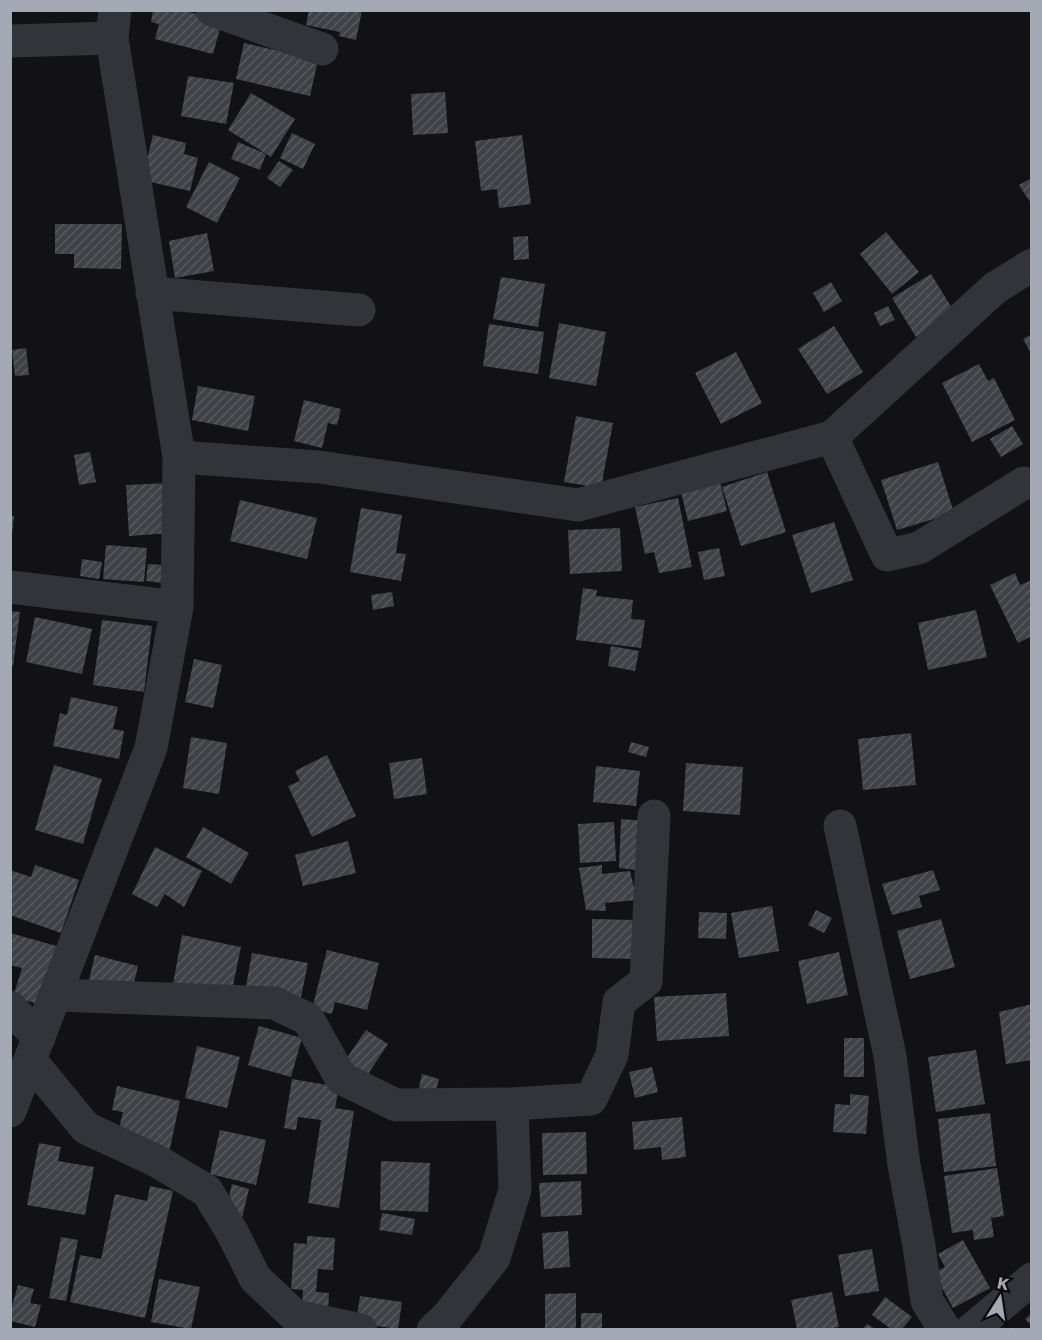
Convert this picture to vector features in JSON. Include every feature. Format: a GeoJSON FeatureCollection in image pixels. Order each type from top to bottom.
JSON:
{"type":"FeatureCollection","features":[{"type":"Feature","properties":{"kind":"street"},"geometry":{"type":"LineString","coordinates":[[212,10],[322,49]]}},
{"type":"Feature","properties":{"kind":"street"},"geometry":{"type":"LineString","coordinates":[[10,41],[114,24],[178,457],[177,607],[151,748],[57,995],[10,1111]]}},
{"type":"Feature","properties":{"kind":"street"},"geometry":{"type":"LineString","coordinates":[[178,457],[319,467],[578,505],[832,437],[994,288],[1032,265]]}},
{"type":"Feature","properties":{"kind":"street"},"geometry":{"type":"LineString","coordinates":[[152,293],[359,310]]}},
{"type":"Feature","properties":{"kind":"street"},"geometry":{"type":"LineString","coordinates":[[832,437],[887,555],[919,548],[1024,483]]}},
{"type":"Feature","properties":{"kind":"street"},"geometry":{"type":"LineString","coordinates":[[10,587],[177,607]]}},
{"type":"Feature","properties":{"kind":"street"},"geometry":{"type":"LineString","coordinates":[[57,995],[274,1003],[308,1019],[341,1078],[396,1105],[512,1104],[591,1099],[612,1055],[619,1002],[646,981],[654,816]]}},
{"type":"Feature","properties":{"kind":"street"},"geometry":{"type":"LineString","coordinates":[[840,826],[890,1056],[904,1165],[927,1301],[945,1329]]}},
{"type":"Feature","properties":{"kind":"street"},"geometry":{"type":"LineString","coordinates":[[10,1007],[86,1128],[157,1161],[207,1191],[232,1232],[255,1278],[295,1316],[361,1329]]}},
{"type":"Feature","properties":{"kind":"street"},"geometry":{"type":"LineString","coordinates":[[433,1329],[447,1317],[494,1258],[515,1190],[512,1104]]}},
{"type":"Feature","properties":{"kind":"street"},"geometry":{"type":"LineString","coordinates":[[971,1329],[1032,1280]]}},
{"type":"Feature","properties":{"kind":"building"},"geometry":{"type":"Polygon","coordinates":[[[153,10],[181,10],[222,21],[213,54],[155,39],[159,24],[151,22],[153,10]]]}},
{"type":"Feature","properties":{"kind":"building"},"geometry":{"type":"Polygon","coordinates":[[[309,10],[362,10],[356,40],[339,36],[340,32],[306,25],[309,10]]]}},
{"type":"Feature","properties":{"kind":"building"},"geometry":{"type":"Polygon","coordinates":[[[244,43],[318,60],[310,96],[236,79],[244,43]]]}},
{"type":"Feature","properties":{"kind":"building"},"geometry":{"type":"Polygon","coordinates":[[[188,76],[234,83],[226,124],[181,116],[188,76]]]}},
{"type":"Feature","properties":{"kind":"building"},"geometry":{"type":"Polygon","coordinates":[[[445,92],[448,133],[413,135],[411,94],[445,92]]]}},
{"type":"Feature","properties":{"kind":"building"},"geometry":{"type":"Polygon","coordinates":[[[251,93],[295,119],[271,157],[228,130],[251,93]]]}},
{"type":"Feature","properties":{"kind":"building"},"geometry":{"type":"Polygon","coordinates":[[[292,133],[315,144],[303,169],[280,158],[292,133]]]}},
{"type":"Feature","properties":{"kind":"building"},"geometry":{"type":"Polygon","coordinates":[[[153,135],[186,143],[184,154],[198,158],[190,191],[142,180],[153,135]]]}},
{"type":"Feature","properties":{"kind":"building"},"geometry":{"type":"Polygon","coordinates":[[[522,135],[531,204],[499,208],[497,189],[481,191],[475,141],[522,135]]]}},
{"type":"Feature","properties":{"kind":"building"},"geometry":{"type":"Polygon","coordinates":[[[238,142],[266,154],[260,170],[231,159],[238,142]]]}},
{"type":"Feature","properties":{"kind":"building"},"geometry":{"type":"Polygon","coordinates":[[[279,161],[293,170],[280,187],[267,178],[279,161]]]}},
{"type":"Feature","properties":{"kind":"building"},"geometry":{"type":"Polygon","coordinates":[[[209,162],[240,178],[217,223],[186,207],[209,162]]]}},
{"type":"Feature","properties":{"kind":"building"},"geometry":{"type":"Polygon","coordinates":[[[1032,178],[1032,205],[1019,185],[1032,178]]]}},
{"type":"Feature","properties":{"kind":"building"},"geometry":{"type":"Polygon","coordinates":[[[55,224],[122,224],[121,269],[74,268],[74,254],[55,254],[55,224]]]}},
{"type":"Feature","properties":{"kind":"building"},"geometry":{"type":"Polygon","coordinates":[[[886,232],[919,272],[892,294],[860,254],[886,232]]]}},
{"type":"Feature","properties":{"kind":"building"},"geometry":{"type":"Polygon","coordinates":[[[207,233],[214,271],[175,278],[169,241],[207,233]]]}},
{"type":"Feature","properties":{"kind":"building"},"geometry":{"type":"Polygon","coordinates":[[[528,236],[529,259],[514,260],[513,237],[528,236]]]}},
{"type":"Feature","properties":{"kind":"building"},"geometry":{"type":"Polygon","coordinates":[[[931,274],[955,313],[916,337],[892,298],[931,274]]]}},
{"type":"Feature","properties":{"kind":"building"},"geometry":{"type":"Polygon","coordinates":[[[501,277],[545,284],[538,327],[493,319],[501,277]]]}},
{"type":"Feature","properties":{"kind":"building"},"geometry":{"type":"Polygon","coordinates":[[[831,282],[842,301],[824,312],[813,293],[831,282]]]}},
{"type":"Feature","properties":{"kind":"building"},"geometry":{"type":"Polygon","coordinates":[[[888,306],[895,320],[880,326],[874,313],[888,306]]]}},
{"type":"Feature","properties":{"kind":"building"},"geometry":{"type":"Polygon","coordinates":[[[559,323],[606,332],[596,386],[549,378],[559,323]]]}},
{"type":"Feature","properties":{"kind":"building"},"geometry":{"type":"Polygon","coordinates":[[[489,324],[544,332],[538,374],[483,366],[489,324]]]}},
{"type":"Feature","properties":{"kind":"building"},"geometry":{"type":"Polygon","coordinates":[[[834,326],[863,372],[827,394],[798,349],[834,326]]]}},
{"type":"Feature","properties":{"kind":"building"},"geometry":{"type":"Polygon","coordinates":[[[1032,334],[1032,355],[1023,339],[1032,334]]]}},
{"type":"Feature","properties":{"kind":"building"},"geometry":{"type":"Polygon","coordinates":[[[26,348],[29,375],[15,376],[12,350],[26,348]]]}},
{"type":"Feature","properties":{"kind":"building"},"geometry":{"type":"Polygon","coordinates":[[[736,352],[762,403],[721,424],[695,373],[736,352]]]}},
{"type":"Feature","properties":{"kind":"building"},"geometry":{"type":"Polygon","coordinates":[[[979,364],[988,381],[994,378],[1015,420],[972,442],[942,383],[979,364]]]}},
{"type":"Feature","properties":{"kind":"building"},"geometry":{"type":"Polygon","coordinates":[[[198,386],[255,396],[248,431],[192,420],[198,386]]]}},
{"type":"Feature","properties":{"kind":"building"},"geometry":{"type":"Polygon","coordinates":[[[304,400],[341,409],[337,425],[328,423],[322,448],[294,441],[304,400]]]}},
{"type":"Feature","properties":{"kind":"building"},"geometry":{"type":"Polygon","coordinates":[[[576,416],[613,423],[601,488],[564,482],[576,416]]]}},
{"type":"Feature","properties":{"kind":"building"},"geometry":{"type":"Polygon","coordinates":[[[1012,426],[1023,444],[1001,457],[990,439],[1012,426]]]}},
{"type":"Feature","properties":{"kind":"building"},"geometry":{"type":"Polygon","coordinates":[[[90,452],[96,482],[79,485],[74,455],[90,452]]]}},
{"type":"Feature","properties":{"kind":"building"},"geometry":{"type":"Polygon","coordinates":[[[938,462],[954,513],[897,530],[881,480],[938,462]]]}},
{"type":"Feature","properties":{"kind":"building"},"geometry":{"type":"Polygon","coordinates":[[[767,472],[786,532],[741,546],[722,487],[767,472]]]}},
{"type":"Feature","properties":{"kind":"building"},"geometry":{"type":"Polygon","coordinates":[[[720,482],[727,511],[688,521],[681,492],[720,482]]]}},
{"type":"Feature","properties":{"kind":"building"},"geometry":{"type":"Polygon","coordinates":[[[169,483],[172,533],[129,536],[126,485],[169,483]]]}},
{"type":"Feature","properties":{"kind":"building"},"geometry":{"type":"Polygon","coordinates":[[[678,498],[692,567],[659,573],[654,552],[645,554],[635,507],[678,498]]]}},
{"type":"Feature","properties":{"kind":"building"},"geometry":{"type":"Polygon","coordinates":[[[240,500],[317,518],[307,559],[230,541],[240,500]]]}},
{"type":"Feature","properties":{"kind":"building"},"geometry":{"type":"Polygon","coordinates":[[[361,508],[402,515],[396,553],[406,554],[401,581],[350,572],[361,508]]]}},
{"type":"Feature","properties":{"kind":"building"},"geometry":{"type":"Polygon","coordinates":[[[10,515],[14,516],[12,534],[10,534],[10,515]]]}},
{"type":"Feature","properties":{"kind":"building"},"geometry":{"type":"Polygon","coordinates":[[[834,522],[853,580],[811,593],[792,535],[834,522]]]}},
{"type":"Feature","properties":{"kind":"building"},"geometry":{"type":"Polygon","coordinates":[[[620,528],[622,571],[570,574],[568,530],[620,528]]]}},
{"type":"Feature","properties":{"kind":"building"},"geometry":{"type":"Polygon","coordinates":[[[106,545],[147,548],[144,582],[103,579],[106,545]]]}},
{"type":"Feature","properties":{"kind":"building"},"geometry":{"type":"Polygon","coordinates":[[[719,548],[725,576],[704,580],[698,552],[719,548]]]}},
{"type":"Feature","properties":{"kind":"building"},"geometry":{"type":"Polygon","coordinates":[[[82,559],[102,562],[99,579],[80,576],[82,559]]]}},
{"type":"Feature","properties":{"kind":"building"},"geometry":{"type":"Polygon","coordinates":[[[148,564],[165,565],[163,583],[146,581],[148,564]]]}},
{"type":"Feature","properties":{"kind":"building"},"geometry":{"type":"Polygon","coordinates":[[[1015,573],[1020,585],[1032,580],[1032,636],[1018,643],[990,585],[1015,573]]]}},
{"type":"Feature","properties":{"kind":"building"},"geometry":{"type":"Polygon","coordinates":[[[583,588],[597,590],[596,596],[633,600],[631,619],[645,620],[641,648],[576,640],[583,588]]]}},
{"type":"Feature","properties":{"kind":"building"},"geometry":{"type":"Polygon","coordinates":[[[392,592],[394,606],[373,610],[371,595],[392,592]]]}},
{"type":"Feature","properties":{"kind":"building"},"geometry":{"type":"Polygon","coordinates":[[[976,610],[987,657],[928,670],[918,623],[976,610]]]}},
{"type":"Feature","properties":{"kind":"building"},"geometry":{"type":"Polygon","coordinates":[[[10,611],[20,612],[13,666],[10,666],[10,611]]]}},
{"type":"Feature","properties":{"kind":"building"},"geometry":{"type":"Polygon","coordinates":[[[35,617],[92,629],[82,674],[26,662],[35,617]]]}},
{"type":"Feature","properties":{"kind":"building"},"geometry":{"type":"Polygon","coordinates":[[[102,620],[152,626],[144,692],[93,685],[102,620]]]}},
{"type":"Feature","properties":{"kind":"building"},"geometry":{"type":"Polygon","coordinates":[[[611,646],[639,651],[635,671],[608,666],[611,646]]]}},
{"type":"Feature","properties":{"kind":"building"},"geometry":{"type":"Polygon","coordinates":[[[194,659],[222,665],[213,708],[185,702],[194,659]]]}},
{"type":"Feature","properties":{"kind":"building"},"geometry":{"type":"Polygon","coordinates":[[[71,697],[118,707],[113,729],[124,731],[119,759],[53,746],[60,713],[67,715],[71,697]]]}},
{"type":"Feature","properties":{"kind":"building"},"geometry":{"type":"Polygon","coordinates":[[[911,733],[916,785],[863,790],[858,739],[911,733]]]}},
{"type":"Feature","properties":{"kind":"building"},"geometry":{"type":"Polygon","coordinates":[[[191,737],[227,743],[219,794],[183,788],[191,737]]]}},
{"type":"Feature","properties":{"kind":"building"},"geometry":{"type":"Polygon","coordinates":[[[631,742],[649,747],[646,757],[628,752],[631,742]]]}},
{"type":"Feature","properties":{"kind":"building"},"geometry":{"type":"Polygon","coordinates":[[[327,755],[356,816],[312,837],[288,786],[300,781],[295,771],[327,755]]]}},
{"type":"Feature","properties":{"kind":"building"},"geometry":{"type":"Polygon","coordinates":[[[422,758],[427,794],[394,799],[389,763],[422,758]]]}},
{"type":"Feature","properties":{"kind":"building"},"geometry":{"type":"Polygon","coordinates":[[[686,763],[743,767],[740,815],[683,811],[686,763]]]}},
{"type":"Feature","properties":{"kind":"building"},"geometry":{"type":"Polygon","coordinates":[[[54,765],[102,779],[83,844],[35,830],[54,765]]]}},
{"type":"Feature","properties":{"kind":"building"},"geometry":{"type":"Polygon","coordinates":[[[596,766],[640,771],[636,806],[593,802],[596,766]]]}},
{"type":"Feature","properties":{"kind":"building"},"geometry":{"type":"Polygon","coordinates":[[[621,819],[645,821],[647,871],[619,868],[621,819]]]}},
{"type":"Feature","properties":{"kind":"building"},"geometry":{"type":"Polygon","coordinates":[[[614,822],[616,861],[580,863],[578,824],[614,822]]]}},
{"type":"Feature","properties":{"kind":"building"},"geometry":{"type":"Polygon","coordinates":[[[203,827],[249,853],[231,884],[186,857],[203,827]]]}},
{"type":"Feature","properties":{"kind":"building"},"geometry":{"type":"Polygon","coordinates":[[[348,841],[356,873],[303,886],[295,855],[348,841]]]}},
{"type":"Feature","properties":{"kind":"building"},"geometry":{"type":"Polygon","coordinates":[[[155,847],[202,871],[184,907],[165,894],[157,907],[132,894],[155,847]]]}},
{"type":"Feature","properties":{"kind":"building"},"geometry":{"type":"Polygon","coordinates":[[[35,865],[79,880],[61,933],[10,915],[10,870],[31,877],[35,865]]]}},
{"type":"Feature","properties":{"kind":"building"},"geometry":{"type":"Polygon","coordinates":[[[602,865],[602,874],[630,871],[637,900],[605,903],[606,911],[586,910],[579,868],[602,865]]]}},
{"type":"Feature","properties":{"kind":"building"},"geometry":{"type":"Polygon","coordinates":[[[933,870],[940,890],[919,896],[922,907],[892,915],[882,884],[933,870]]]}},
{"type":"Feature","properties":{"kind":"building"},"geometry":{"type":"Polygon","coordinates":[[[772,906],[779,951],[739,958],[731,913],[772,906]]]}},
{"type":"Feature","properties":{"kind":"building"},"geometry":{"type":"Polygon","coordinates":[[[816,910],[832,918],[824,933],[808,925],[816,910]]]}},
{"type":"Feature","properties":{"kind":"building"},"geometry":{"type":"Polygon","coordinates":[[[699,912],[727,913],[726,939],[698,938],[699,912]]]}},
{"type":"Feature","properties":{"kind":"building"},"geometry":{"type":"Polygon","coordinates":[[[592,919],[635,920],[635,959],[592,958],[592,919]]]}},
{"type":"Feature","properties":{"kind":"building"},"geometry":{"type":"Polygon","coordinates":[[[941,919],[955,967],[910,979],[897,931],[941,919]]]}},
{"type":"Feature","properties":{"kind":"building"},"geometry":{"type":"Polygon","coordinates":[[[10,933],[60,947],[42,1005],[13,997],[22,968],[10,965],[10,933]]]}},
{"type":"Feature","properties":{"kind":"building"},"geometry":{"type":"Polygon","coordinates":[[[182,935],[241,947],[231,995],[173,984],[182,935]]]}},
{"type":"Feature","properties":{"kind":"building"},"geometry":{"type":"Polygon","coordinates":[[[327,950],[379,963],[367,1010],[335,1002],[332,1014],[312,1009],[327,950]]]}},
{"type":"Feature","properties":{"kind":"building"},"geometry":{"type":"Polygon","coordinates":[[[839,952],[848,995],[807,1004],[798,961],[839,952]]]}},
{"type":"Feature","properties":{"kind":"building"},"geometry":{"type":"Polygon","coordinates":[[[252,953],[308,963],[300,1002],[245,991],[252,953]]]}},
{"type":"Feature","properties":{"kind":"building"},"geometry":{"type":"Polygon","coordinates":[[[95,955],[138,966],[131,995],[88,984],[95,955]]]}},
{"type":"Feature","properties":{"kind":"building"},"geometry":{"type":"Polygon","coordinates":[[[726,993],[729,1036],[657,1041],[654,997],[726,993]]]}},
{"type":"Feature","properties":{"kind":"building"},"geometry":{"type":"Polygon","coordinates":[[[1032,1004],[1032,1060],[1006,1064],[999,1012],[1032,1004]]]}},
{"type":"Feature","properties":{"kind":"building"},"geometry":{"type":"Polygon","coordinates":[[[259,1026],[302,1038],[291,1077],[248,1065],[259,1026]]]}},
{"type":"Feature","properties":{"kind":"building"},"geometry":{"type":"Polygon","coordinates":[[[366,1030],[388,1044],[362,1083],[340,1068],[366,1030]]]}},
{"type":"Feature","properties":{"kind":"building"},"geometry":{"type":"Polygon","coordinates":[[[844,1038],[864,1038],[864,1077],[844,1077],[844,1038]]]}},
{"type":"Feature","properties":{"kind":"building"},"geometry":{"type":"Polygon","coordinates":[[[197,1046],[240,1057],[227,1108],[185,1098],[197,1046]]]}},
{"type":"Feature","properties":{"kind":"building"},"geometry":{"type":"Polygon","coordinates":[[[976,1050],[985,1104],[936,1112],[928,1057],[976,1050]]]}},
{"type":"Feature","properties":{"kind":"building"},"geometry":{"type":"Polygon","coordinates":[[[652,1067],[658,1092],[635,1098],[629,1072],[652,1067]]]}},
{"type":"Feature","properties":{"kind":"building"},"geometry":{"type":"Polygon","coordinates":[[[422,1074],[439,1079],[434,1097],[418,1092],[422,1074]]]}},
{"type":"Feature","properties":{"kind":"building"},"geometry":{"type":"Polygon","coordinates":[[[292,1079],[339,1087],[335,1108],[354,1111],[339,1208],[308,1203],[321,1120],[298,1117],[296,1130],[284,1128],[292,1079]]]}},
{"type":"Feature","properties":{"kind":"building"},"geometry":{"type":"Polygon","coordinates":[[[117,1086],[180,1101],[169,1153],[116,1141],[123,1112],[112,1110],[117,1086]]]}},
{"type":"Feature","properties":{"kind":"building"},"geometry":{"type":"Polygon","coordinates":[[[850,1094],[869,1096],[866,1134],[833,1132],[835,1104],[850,1105],[850,1094]]]}},
{"type":"Feature","properties":{"kind":"building"},"geometry":{"type":"Polygon","coordinates":[[[990,1113],[996,1166],[944,1172],[938,1119],[990,1113]]]}},
{"type":"Feature","properties":{"kind":"building"},"geometry":{"type":"Polygon","coordinates":[[[682,1117],[686,1157],[662,1160],[661,1147],[634,1150],[632,1122],[682,1117]]]}},
{"type":"Feature","properties":{"kind":"building"},"geometry":{"type":"Polygon","coordinates":[[[220,1130],[266,1140],[256,1185],[210,1174],[220,1130]]]}},
{"type":"Feature","properties":{"kind":"building"},"geometry":{"type":"Polygon","coordinates":[[[586,1132],[587,1174],[543,1175],[542,1133],[586,1132]]]}},
{"type":"Feature","properties":{"kind":"building"},"geometry":{"type":"Polygon","coordinates":[[[39,1143],[61,1147],[58,1161],[94,1167],[85,1215],[27,1205],[39,1143]]]}},
{"type":"Feature","properties":{"kind":"building"},"geometry":{"type":"Polygon","coordinates":[[[381,1161],[430,1163],[428,1212],[380,1210],[381,1161]]]}},
{"type":"Feature","properties":{"kind":"building"},"geometry":{"type":"Polygon","coordinates":[[[997,1168],[1004,1216],[991,1218],[994,1237],[974,1240],[973,1230],[952,1233],[944,1176],[997,1168]]]}},
{"type":"Feature","properties":{"kind":"building"},"geometry":{"type":"Polygon","coordinates":[[[581,1181],[582,1215],[541,1217],[539,1183],[581,1181]]]}},
{"type":"Feature","properties":{"kind":"building"},"geometry":{"type":"Polygon","coordinates":[[[232,1184],[249,1189],[242,1218],[225,1214],[232,1184]]]}},
{"type":"Feature","properties":{"kind":"building"},"geometry":{"type":"Polygon","coordinates":[[[150,1186],[173,1191],[145,1318],[70,1302],[80,1255],[101,1259],[115,1194],[147,1201],[150,1186]]]}},
{"type":"Feature","properties":{"kind":"building"},"geometry":{"type":"Polygon","coordinates":[[[382,1213],[415,1219],[412,1235],[379,1230],[382,1213]]]}},
{"type":"Feature","properties":{"kind":"building"},"geometry":{"type":"Polygon","coordinates":[[[568,1231],[570,1267],[544,1269],[542,1233],[568,1231]]]}},
{"type":"Feature","properties":{"kind":"building"},"geometry":{"type":"Polygon","coordinates":[[[307,1236],[335,1238],[333,1270],[318,1269],[316,1292],[329,1293],[328,1311],[302,1309],[303,1290],[291,1289],[294,1243],[307,1244],[307,1236]]]}},
{"type":"Feature","properties":{"kind":"building"},"geometry":{"type":"Polygon","coordinates":[[[61,1237],[78,1240],[66,1301],[49,1298],[61,1237]]]}},
{"type":"Feature","properties":{"kind":"building"},"geometry":{"type":"Polygon","coordinates":[[[963,1240],[990,1288],[953,1308],[934,1273],[945,1267],[938,1254],[963,1240]]]}},
{"type":"Feature","properties":{"kind":"building"},"geometry":{"type":"Polygon","coordinates":[[[872,1249],[879,1291],[845,1296],[838,1255],[872,1249]]]}},
{"type":"Feature","properties":{"kind":"building"},"geometry":{"type":"Polygon","coordinates":[[[159,1279],[200,1287],[191,1329],[151,1322],[159,1279]]]}},
{"type":"Feature","properties":{"kind":"building"},"geometry":{"type":"Polygon","coordinates":[[[18,1285],[34,1289],[30,1303],[41,1305],[35,1327],[10,1321],[18,1285]]]}},
{"type":"Feature","properties":{"kind":"building"},"geometry":{"type":"Polygon","coordinates":[[[832,1292],[839,1327],[797,1329],[791,1300],[832,1292]]]}},
{"type":"Feature","properties":{"kind":"building"},"geometry":{"type":"Polygon","coordinates":[[[576,1293],[576,1328],[545,1328],[545,1294],[576,1293]]]}},
{"type":"Feature","properties":{"kind":"building"},"geometry":{"type":"Polygon","coordinates":[[[360,1296],[402,1302],[398,1329],[356,1323],[360,1296]]]}},
{"type":"Feature","properties":{"kind":"building"},"geometry":{"type":"Polygon","coordinates":[[[885,1297],[912,1317],[902,1329],[891,1329],[872,1315],[885,1297]]]}},
{"type":"Feature","properties":{"kind":"building"},"geometry":{"type":"Polygon","coordinates":[[[581,1313],[602,1313],[602,1329],[581,1329],[581,1313]]]}},
{"type":"Feature","properties":{"kind":"building"},"geometry":{"type":"Polygon","coordinates":[[[1032,1313],[1032,1326],[1025,1319],[1032,1313]]]}},
{"type":"Feature","properties":{"kind":"building"},"geometry":{"type":"Polygon","coordinates":[[[867,1324],[875,1329],[863,1329],[867,1324]]]}}]}
